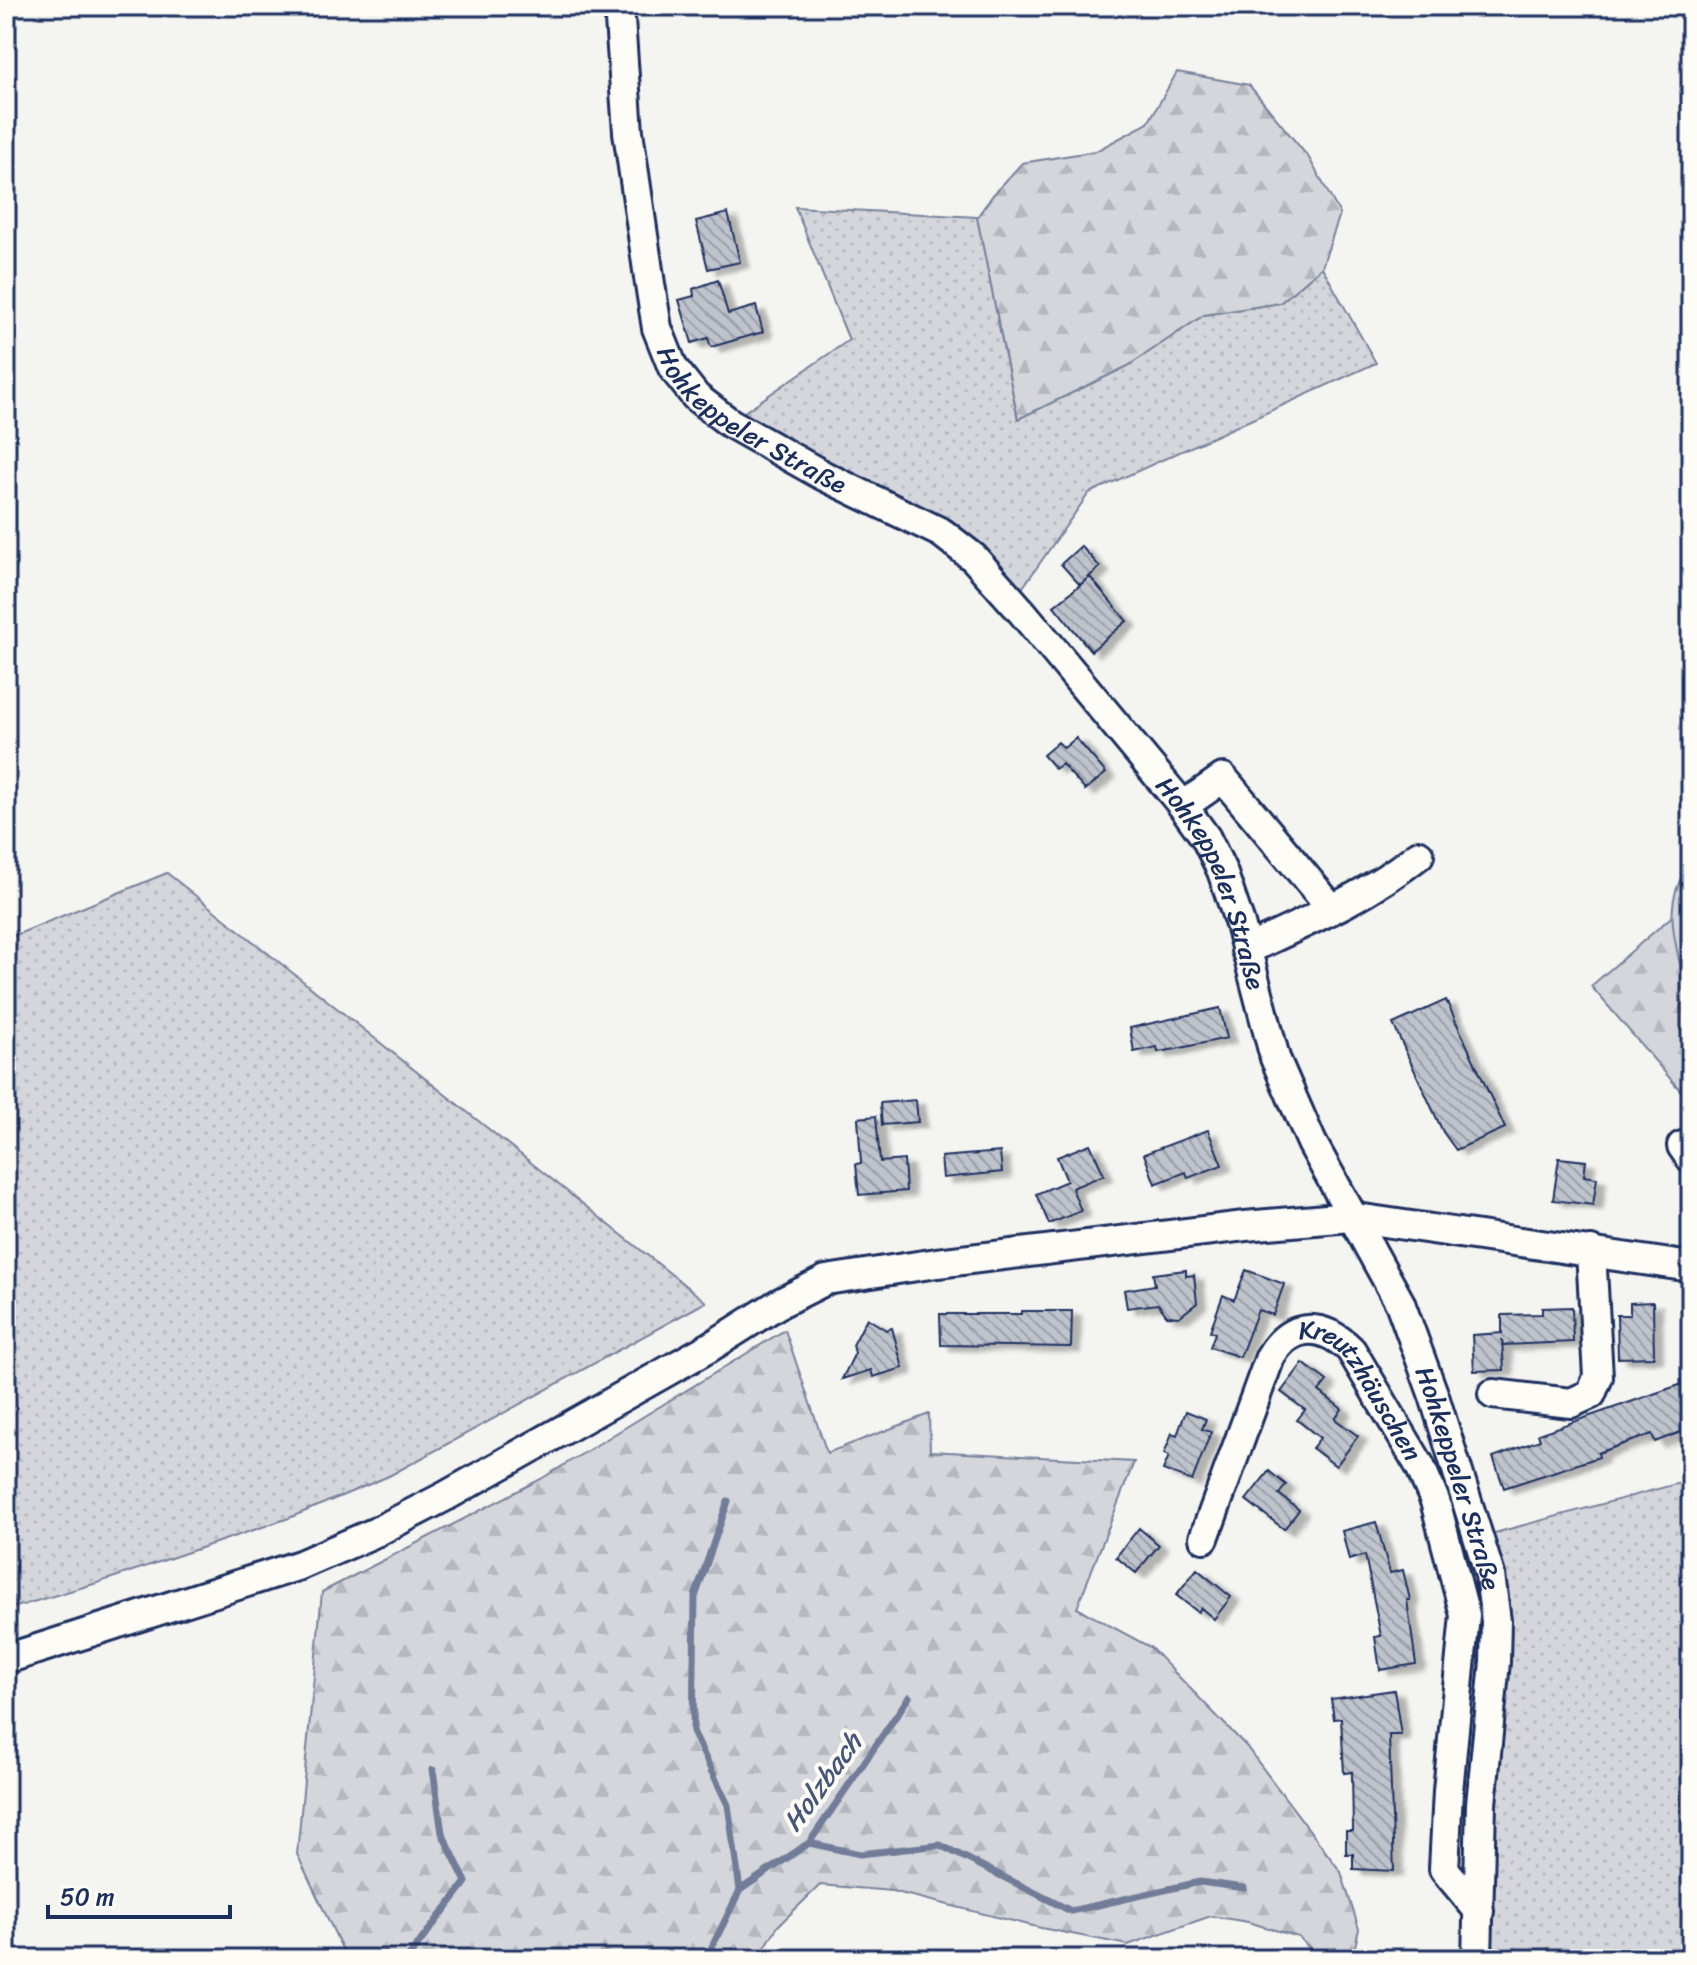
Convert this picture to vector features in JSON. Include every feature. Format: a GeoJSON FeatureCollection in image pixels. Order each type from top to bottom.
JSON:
{"type":"FeatureCollection","features":[{"type":"Feature","properties":{"kind":"street","name":"Hohkeppeler Straße"},"geometry":{"type":"LineString","coordinates":[[619,6],[628,132],[650,284],[657,328],[673,368],[696,397],[730,423],[824,476],[942,533],[974,558],[1183,806],[1206,838],[1222,871],[1275,1058],[1312,1143],[1400,1303],[1434,1396],[1490,1575],[1496,1621],[1495,1662],[1481,1804],[1477,1959]]}},
{"type":"Feature","properties":{"kind":"street"},"geometry":{"type":"LineString","coordinates":[[1183,806],[1223,778],[1332,909]]}},
{"type":"Feature","properties":{"kind":"street"},"geometry":{"type":"LineString","coordinates":[[1246,950],[1332,909],[1396,873],[1419,855]]}},
{"type":"Feature","properties":{"kind":"street"},"geometry":{"type":"LineString","coordinates":[[6,1659],[300,1565],[376,1532],[446,1496],[710,1347],[778,1304],[826,1280],[937,1263],[1245,1226],[1350,1217],[1691,1267]]}},
{"type":"Feature","properties":{"kind":"street"},"geometry":{"type":"LineString","coordinates":[[1493,1394],[1571,1403],[1591,1394],[1598,1377],[1591,1251]]}},
{"type":"Feature","properties":{"kind":"street","name":"Kreutzhäuschen"},"geometry":{"type":"LineString","coordinates":[[1204,1538],[1270,1357],[1278,1344],[1287,1336],[1307,1330],[1318,1330],[1337,1337],[1351,1350],[1420,1466],[1435,1501],[1465,1615],[1448,1791],[1444,1869],[1479,1911]]}},
{"type":"Feature","properties":{"kind":"green space"},"geometry":{"type":"Polygon","coordinates":[[[1177,72],[1249,85],[1309,158],[1340,214],[1322,267],[1280,303],[1204,315],[1128,366],[1018,419],[977,217],[1022,163],[1096,151],[1148,123],[1177,72]]]}},
{"type":"Feature","properties":{"kind":"green space"},"geometry":{"type":"Polygon","coordinates":[[[795,207],[977,217],[1018,419],[1128,366],[1204,315],[1280,303],[1322,267],[1376,363],[1089,493],[1021,590],[821,462],[740,415],[849,340],[795,207]]]}},
{"type":"Feature","properties":{"kind":"green space"},"geometry":{"type":"Polygon","coordinates":[[[1691,864],[1691,966],[1681,968],[1672,914],[1677,888],[1691,864]]]}},
{"type":"Feature","properties":{"kind":"green space"},"geometry":{"type":"Polygon","coordinates":[[[167,873],[706,1302],[389,1476],[289,1518],[97,1583],[6,1610],[6,939],[167,873]]]}},
{"type":"Feature","properties":{"kind":"green space"},"geometry":{"type":"Polygon","coordinates":[[[1691,900],[1691,1103],[1591,986],[1691,900]]]}},
{"type":"Feature","properties":{"kind":"green space"},"geometry":{"type":"Polygon","coordinates":[[[785,1330],[827,1453],[929,1414],[930,1451],[1134,1462],[1077,1608],[1150,1647],[1246,1746],[1341,1872],[1359,1929],[1352,1959],[1321,1959],[1298,1937],[1248,1922],[1211,1916],[1128,1945],[1041,1928],[892,1891],[820,1885],[778,1926],[758,1959],[347,1959],[297,1854],[322,1592],[541,1479],[785,1330]]]}},
{"type":"Feature","properties":{"kind":"green space"},"geometry":{"type":"Polygon","coordinates":[[[1691,1480],[1691,1959],[1491,1959],[1497,1778],[1505,1705],[1508,1609],[1491,1534],[1691,1480]]]}},
{"type":"Feature","properties":{"kind":"building"},"geometry":{"type":"Polygon","coordinates":[[[728,213],[740,262],[708,269],[696,221],[728,213]]]}},
{"type":"Feature","properties":{"kind":"building"},"geometry":{"type":"Polygon","coordinates":[[[718,280],[728,314],[756,306],[763,332],[711,347],[708,338],[692,343],[679,300],[694,296],[693,289],[718,280]]]}},
{"type":"Feature","properties":{"kind":"building"},"geometry":{"type":"Polygon","coordinates":[[[1081,546],[1100,567],[1080,585],[1061,564],[1081,546]]]}},
{"type":"Feature","properties":{"kind":"building"},"geometry":{"type":"Polygon","coordinates":[[[1090,577],[1127,621],[1091,651],[1054,606],[1090,577]]]}},
{"type":"Feature","properties":{"kind":"building"},"geometry":{"type":"Polygon","coordinates":[[[1076,738],[1106,773],[1085,790],[1062,764],[1055,769],[1043,755],[1058,742],[1064,748],[1076,738]]]}},
{"type":"Feature","properties":{"kind":"building"},"geometry":{"type":"Polygon","coordinates":[[[1446,1000],[1505,1128],[1456,1150],[1443,1132],[1393,1024],[1446,1000]]]}},
{"type":"Feature","properties":{"kind":"building"},"geometry":{"type":"Polygon","coordinates":[[[1220,1008],[1227,1038],[1158,1052],[1157,1047],[1134,1052],[1130,1028],[1220,1008]]]}},
{"type":"Feature","properties":{"kind":"building"},"geometry":{"type":"Polygon","coordinates":[[[916,1100],[918,1122],[882,1125],[880,1103],[916,1100]]]}},
{"type":"Feature","properties":{"kind":"building"},"geometry":{"type":"Polygon","coordinates":[[[876,1116],[880,1162],[904,1160],[906,1191],[859,1195],[856,1164],[861,1163],[858,1118],[876,1116]]]}},
{"type":"Feature","properties":{"kind":"building"},"geometry":{"type":"Polygon","coordinates":[[[1208,1130],[1222,1165],[1188,1178],[1186,1172],[1155,1184],[1144,1154],[1208,1130]]]}},
{"type":"Feature","properties":{"kind":"building"},"geometry":{"type":"Polygon","coordinates":[[[1090,1144],[1104,1175],[1072,1188],[1081,1211],[1049,1224],[1036,1194],[1067,1181],[1057,1157],[1090,1144]]]}},
{"type":"Feature","properties":{"kind":"building"},"geometry":{"type":"Polygon","coordinates":[[[1000,1152],[1002,1172],[943,1178],[941,1157],[1000,1152]]]}},
{"type":"Feature","properties":{"kind":"building"},"geometry":{"type":"Polygon","coordinates":[[[1559,1158],[1586,1161],[1584,1176],[1597,1178],[1593,1205],[1553,1200],[1559,1158]]]}},
{"type":"Feature","properties":{"kind":"building"},"geometry":{"type":"Polygon","coordinates":[[[1186,1270],[1186,1276],[1194,1275],[1197,1303],[1179,1317],[1167,1316],[1158,1304],[1127,1308],[1124,1290],[1155,1285],[1153,1274],[1186,1270]]]}},
{"type":"Feature","properties":{"kind":"building"},"geometry":{"type":"Polygon","coordinates":[[[1246,1270],[1284,1284],[1273,1315],[1258,1310],[1240,1357],[1210,1347],[1215,1333],[1210,1331],[1223,1295],[1234,1300],[1246,1270]]]}},
{"type":"Feature","properties":{"kind":"building"},"geometry":{"type":"Polygon","coordinates":[[[1653,1302],[1654,1357],[1618,1358],[1617,1315],[1630,1315],[1630,1303],[1653,1302]]]}},
{"type":"Feature","properties":{"kind":"building"},"geometry":{"type":"Polygon","coordinates":[[[1572,1307],[1573,1342],[1503,1345],[1502,1339],[1504,1370],[1474,1371],[1472,1335],[1502,1333],[1502,1315],[1542,1314],[1542,1308],[1572,1307]]]}},
{"type":"Feature","properties":{"kind":"building"},"geometry":{"type":"Polygon","coordinates":[[[1021,1311],[1072,1311],[1071,1347],[941,1345],[940,1314],[1021,1314],[1021,1311]]]}},
{"type":"Feature","properties":{"kind":"building"},"geometry":{"type":"Polygon","coordinates":[[[867,1318],[886,1330],[892,1328],[903,1368],[873,1377],[871,1370],[842,1379],[855,1353],[853,1345],[867,1318]]]}},
{"type":"Feature","properties":{"kind":"building"},"geometry":{"type":"Polygon","coordinates":[[[1303,1363],[1327,1381],[1319,1391],[1342,1409],[1335,1419],[1358,1436],[1336,1466],[1312,1448],[1320,1438],[1297,1420],[1305,1410],[1281,1392],[1303,1363]]]}},
{"type":"Feature","properties":{"kind":"building"},"geometry":{"type":"Polygon","coordinates":[[[1691,1381],[1691,1428],[1655,1442],[1652,1434],[1598,1453],[1599,1457],[1504,1488],[1493,1457],[1540,1440],[1538,1434],[1691,1381]]]}},
{"type":"Feature","properties":{"kind":"building"},"geometry":{"type":"Polygon","coordinates":[[[1186,1411],[1206,1419],[1202,1429],[1211,1432],[1192,1481],[1163,1470],[1169,1456],[1164,1454],[1172,1433],[1177,1435],[1186,1411]]]}},
{"type":"Feature","properties":{"kind":"building"},"geometry":{"type":"Polygon","coordinates":[[[1269,1471],[1286,1485],[1279,1494],[1299,1510],[1284,1529],[1246,1500],[1269,1471]]]}},
{"type":"Feature","properties":{"kind":"building"},"geometry":{"type":"Polygon","coordinates":[[[1376,1522],[1390,1573],[1403,1570],[1410,1600],[1407,1600],[1416,1664],[1380,1670],[1375,1637],[1381,1636],[1365,1555],[1349,1560],[1342,1531],[1376,1522]]]}},
{"type":"Feature","properties":{"kind":"building"},"geometry":{"type":"Polygon","coordinates":[[[1139,1528],[1159,1545],[1136,1573],[1116,1557],[1139,1528]]]}},
{"type":"Feature","properties":{"kind":"building"},"geometry":{"type":"Polygon","coordinates":[[[1197,1569],[1231,1597],[1214,1619],[1201,1608],[1198,1612],[1176,1595],[1197,1569]]]}},
{"type":"Feature","properties":{"kind":"building"},"geometry":{"type":"Polygon","coordinates":[[[1394,1690],[1401,1735],[1389,1735],[1394,1871],[1353,1869],[1353,1854],[1346,1854],[1346,1831],[1353,1831],[1352,1772],[1344,1773],[1341,1718],[1334,1719],[1331,1699],[1394,1690]]]}},
{"type":"Feature","properties":{"kind":"waterway"},"geometry":{"type":"LineString","coordinates":[[728,1501],[695,1597],[693,1732],[728,1805],[740,1890]]}},
{"type":"Feature","properties":{"kind":"waterway","name":"Holzbach"},"geometry":{"type":"LineString","coordinates":[[706,1959],[740,1890],[809,1843],[909,1697]]}},
{"type":"Feature","properties":{"kind":"waterway"},"geometry":{"type":"LineString","coordinates":[[407,1959],[466,1882],[442,1833],[433,1770]]}},
{"type":"Feature","properties":{"kind":"waterway"},"geometry":{"type":"LineString","coordinates":[[809,1843],[860,1854],[940,1845],[1071,1911],[1200,1882],[1244,1888]]}}]}
